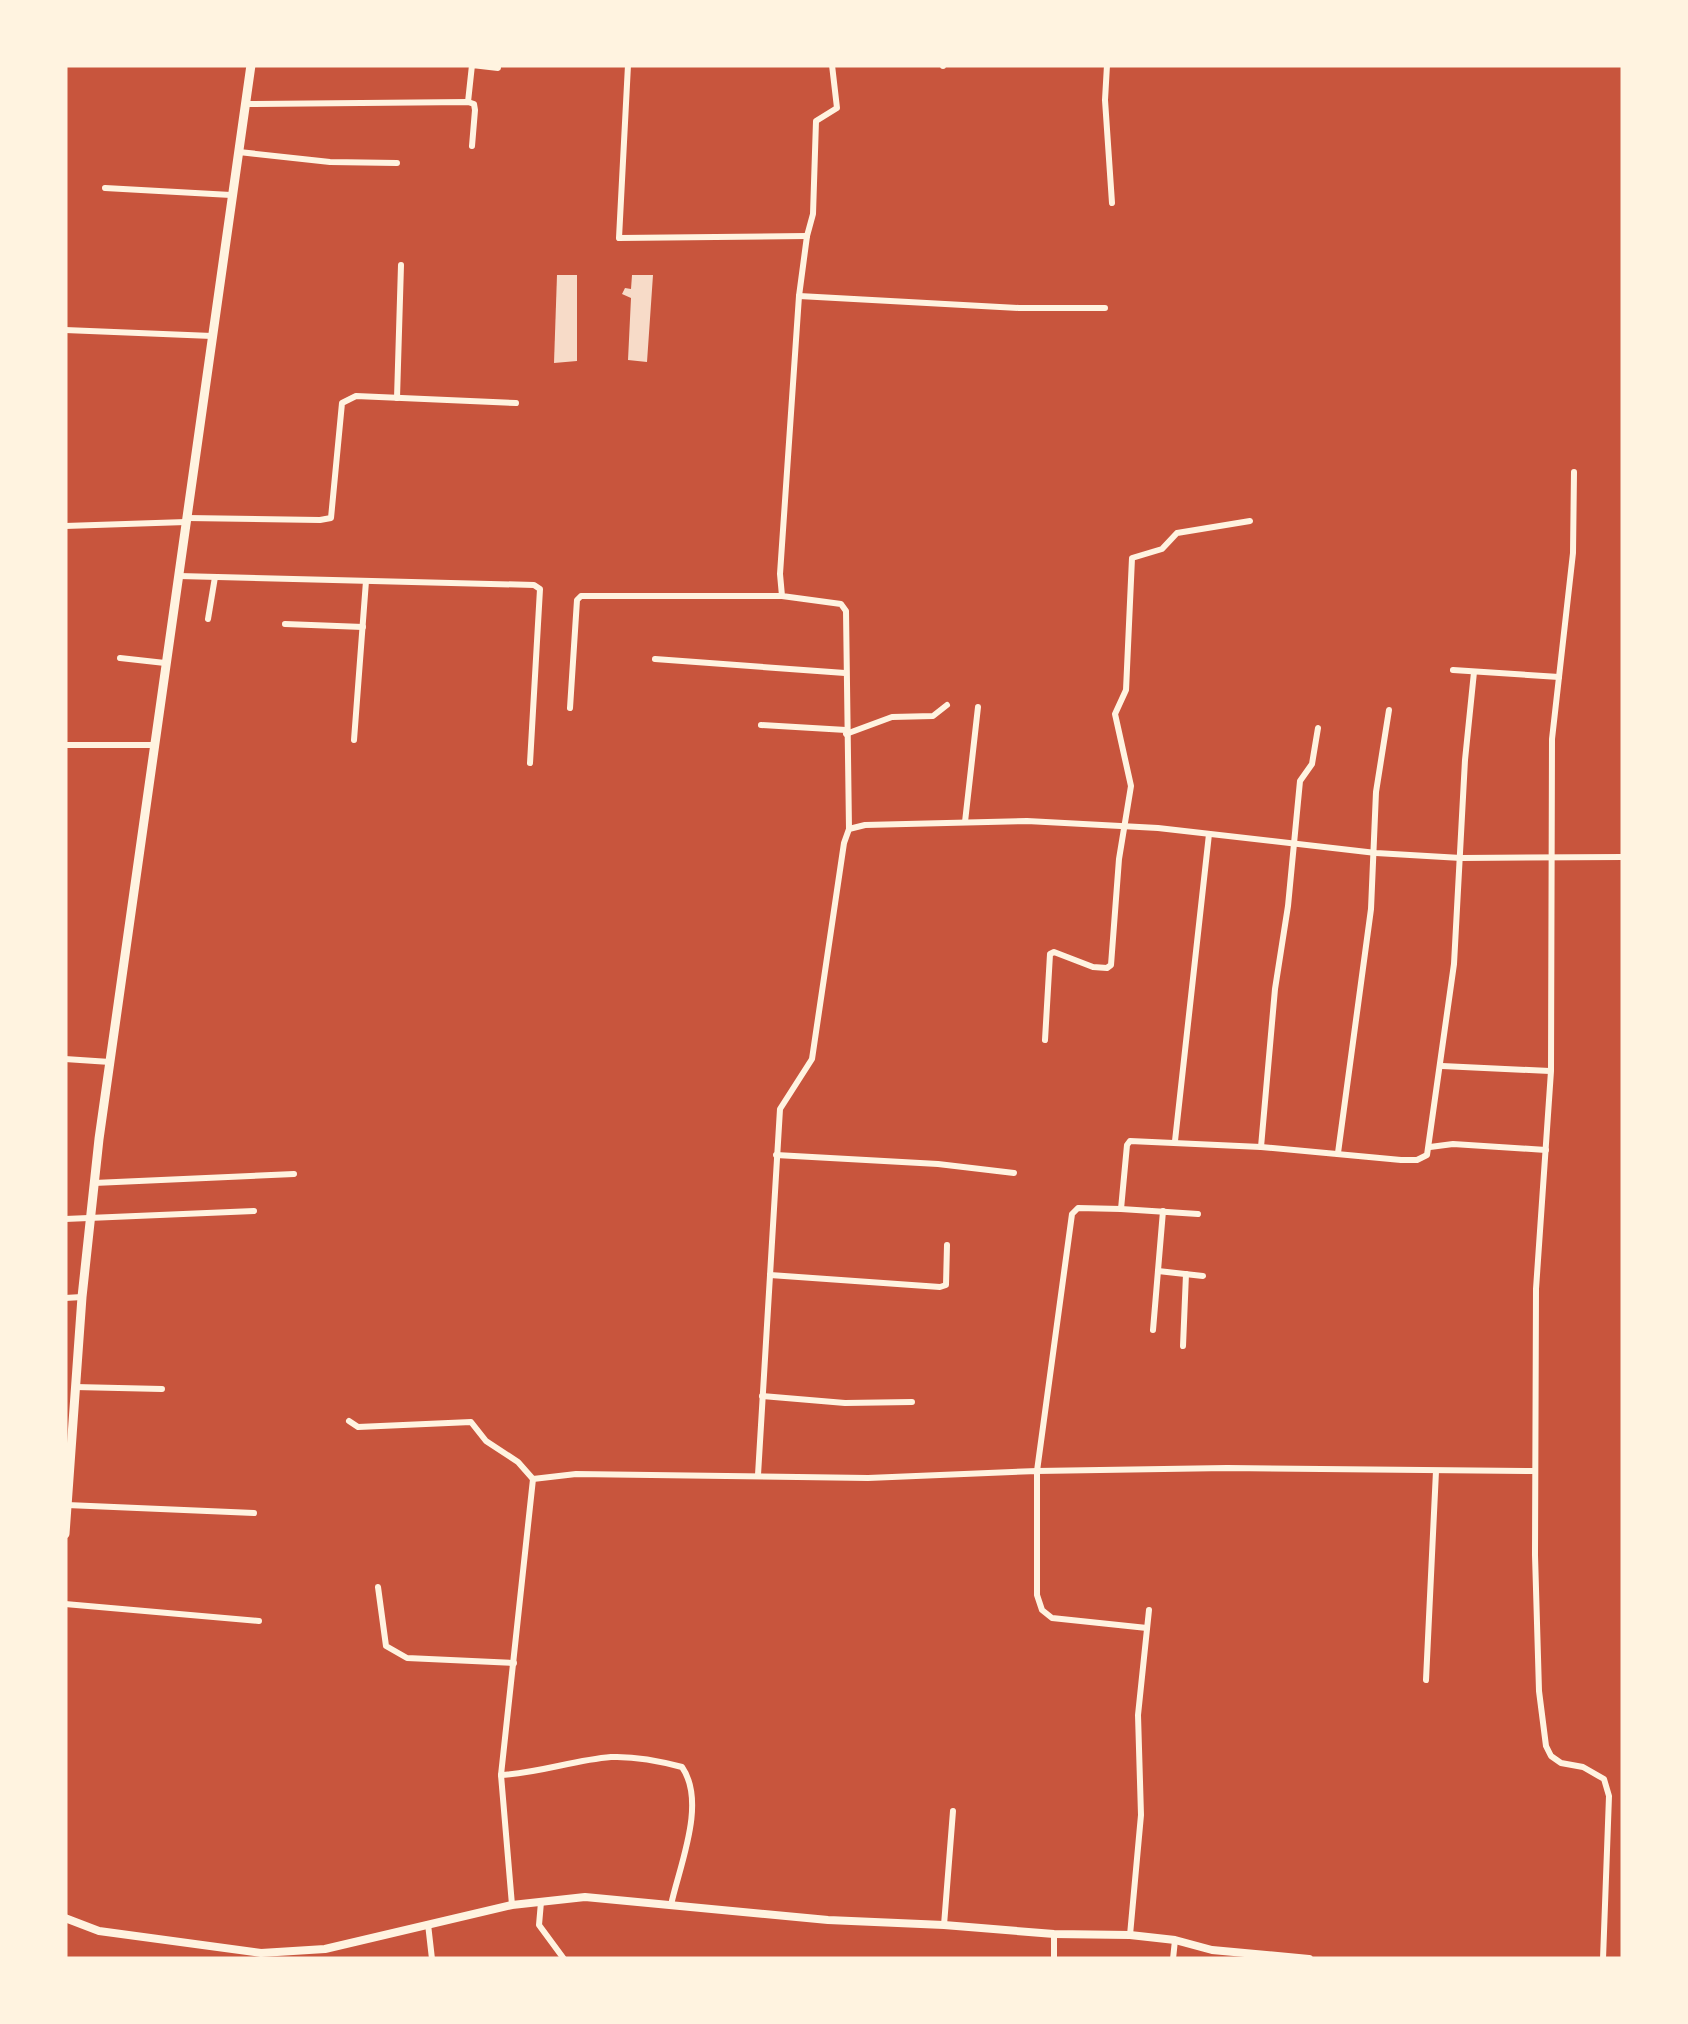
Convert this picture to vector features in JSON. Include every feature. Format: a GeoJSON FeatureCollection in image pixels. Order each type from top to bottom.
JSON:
{"type":"FeatureCollection","features":[{"type":"Feature","properties":{"kind":"main road"},"geometry":{"type":"LineString","coordinates":[[65,1534],[94,1183],[251,65]]}},
{"type":"Feature","properties":{"kind":"street"},"geometry":{"type":"LineString","coordinates":[[468,102],[472,65],[498,68]]}},
{"type":"Feature","properties":{"kind":"street"},"geometry":{"type":"LineString","coordinates":[[628,65],[619,238],[807,236]]}},
{"type":"Feature","properties":{"kind":"street"},"geometry":{"type":"LineString","coordinates":[[782,596],[785,487],[799,296],[813,214],[816,121],[837,108],[832,65]]}},
{"type":"Feature","properties":{"kind":"street"},"geometry":{"type":"LineString","coordinates":[[1108,65],[1105,100],[1112,203]]}},
{"type":"Feature","properties":{"kind":"street"},"geometry":{"type":"LineString","coordinates":[[246,104],[468,102],[474,104],[475,110],[472,146]]}},
{"type":"Feature","properties":{"kind":"street"},"geometry":{"type":"LineString","coordinates":[[239,152],[330,162],[397,163]]}},
{"type":"Feature","properties":{"kind":"street"},"geometry":{"type":"LineString","coordinates":[[105,188],[231,195]]}},
{"type":"Feature","properties":{"kind":"street"},"geometry":{"type":"LineString","coordinates":[[397,398],[401,264]]}},
{"type":"Feature","properties":{"kind":"street"},"geometry":{"type":"LineString","coordinates":[[799,296],[1019,308],[1105,308]]}},
{"type":"Feature","properties":{"kind":"street"},"geometry":{"type":"LineString","coordinates":[[65,330],[212,336]]}},
{"type":"Feature","properties":{"kind":"street"},"geometry":{"type":"LineString","coordinates":[[65,526],[330,518],[342,403],[356,396],[516,403]]}},
{"type":"Feature","properties":{"kind":"street"},"geometry":{"type":"LineString","coordinates":[[1574,472],[1573,554],[1552,739],[1550,1071],[1536,1289],[1539,1691],[1546,1746],[1551,1756],[1604,1778],[1610,1796],[1603,1959]]}},
{"type":"Feature","properties":{"kind":"street"},"geometry":{"type":"LineString","coordinates":[[1044,1040],[1050,954],[1054,952],[1093,967],[1111,965],[1130,776],[1116,714],[1126,690],[1132,558],[1162,549],[1177,532],[1250,521]]}},
{"type":"Feature","properties":{"kind":"street"},"geometry":{"type":"LineString","coordinates":[[178,576],[534,585],[540,589],[530,764]]}},
{"type":"Feature","properties":{"kind":"street"},"geometry":{"type":"LineString","coordinates":[[208,619],[215,577]]}},
{"type":"Feature","properties":{"kind":"street"},"geometry":{"type":"LineString","coordinates":[[354,740],[366,581]]}},
{"type":"Feature","properties":{"kind":"street"},"geometry":{"type":"LineString","coordinates":[[570,708],[577,600],[581,596],[782,596],[844,607],[849,829],[812,1059],[780,1109],[758,1475]]}},
{"type":"Feature","properties":{"kind":"street"},"geometry":{"type":"LineString","coordinates":[[285,624],[363,627]]}},
{"type":"Feature","properties":{"kind":"street"},"geometry":{"type":"LineString","coordinates":[[120,658],[166,663]]}},
{"type":"Feature","properties":{"kind":"street"},"geometry":{"type":"LineString","coordinates":[[656,660],[845,673]]}},
{"type":"Feature","properties":{"kind":"street"},"geometry":{"type":"LineString","coordinates":[[1453,670],[1559,678]]}},
{"type":"Feature","properties":{"kind":"street"},"geometry":{"type":"LineString","coordinates":[[1122,1209],[1130,1141],[1417,1160],[1428,1155],[1454,964],[1474,672]]}},
{"type":"Feature","properties":{"kind":"street"},"geometry":{"type":"LineString","coordinates":[[760,724],[846,732],[892,717],[933,716],[946,705]]}},
{"type":"Feature","properties":{"kind":"street"},"geometry":{"type":"LineString","coordinates":[[965,822],[978,707]]}},
{"type":"Feature","properties":{"kind":"street"},"geometry":{"type":"LineString","coordinates":[[1338,1152],[1361,996],[1376,852],[1376,792],[1388,710]]}},
{"type":"Feature","properties":{"kind":"street"},"geometry":{"type":"LineString","coordinates":[[1261,1147],[1300,782],[1312,764],[1318,728]]}},
{"type":"Feature","properties":{"kind":"street"},"geometry":{"type":"LineString","coordinates":[[65,745],[154,745]]}},
{"type":"Feature","properties":{"kind":"street"},"geometry":{"type":"LineString","coordinates":[[849,829],[865,824],[1027,821],[1124,826],[1461,858],[1623,858]]}},
{"type":"Feature","properties":{"kind":"street"},"geometry":{"type":"LineString","coordinates":[[1175,1141],[1209,834]]}},
{"type":"Feature","properties":{"kind":"street"},"geometry":{"type":"LineString","coordinates":[[65,1059],[111,1062]]}},
{"type":"Feature","properties":{"kind":"street"},"geometry":{"type":"LineString","coordinates":[[1442,1066],[1550,1071]]}},
{"type":"Feature","properties":{"kind":"street"},"geometry":{"type":"LineString","coordinates":[[1430,1147],[1453,1144],[1546,1150]]}},
{"type":"Feature","properties":{"kind":"street"},"geometry":{"type":"LineString","coordinates":[[776,1155],[938,1164],[1014,1173]]}},
{"type":"Feature","properties":{"kind":"street"},"geometry":{"type":"LineString","coordinates":[[94,1183],[294,1174]]}},
{"type":"Feature","properties":{"kind":"street"},"geometry":{"type":"LineString","coordinates":[[1147,1628],[1052,1618],[1042,1610],[1036,1585],[1037,1472],[1072,1214],[1078,1208],[1198,1214]]}},
{"type":"Feature","properties":{"kind":"street"},"geometry":{"type":"LineString","coordinates":[[65,1219],[254,1211]]}},
{"type":"Feature","properties":{"kind":"street"},"geometry":{"type":"LineString","coordinates":[[1153,1330],[1163,1211]]}},
{"type":"Feature","properties":{"kind":"street"},"geometry":{"type":"LineString","coordinates":[[770,1276],[940,1287],[946,1285],[947,1245]]}},
{"type":"Feature","properties":{"kind":"street"},"geometry":{"type":"LineString","coordinates":[[1158,1270],[1203,1276]]}},
{"type":"Feature","properties":{"kind":"street"},"geometry":{"type":"LineString","coordinates":[[1183,1346],[1186,1274]]}},
{"type":"Feature","properties":{"kind":"street"},"geometry":{"type":"LineString","coordinates":[[65,1298],[82,1298]]}},
{"type":"Feature","properties":{"kind":"street"},"geometry":{"type":"LineString","coordinates":[[75,1387],[162,1389]]}},
{"type":"Feature","properties":{"kind":"street"},"geometry":{"type":"LineString","coordinates":[[762,1396],[845,1403],[912,1402]]}},
{"type":"Feature","properties":{"kind":"street"},"geometry":{"type":"LineString","coordinates":[[349,1421],[358,1427],[471,1422],[486,1441],[518,1462],[534,1479],[501,1775],[512,1905]]}},
{"type":"Feature","properties":{"kind":"street"},"geometry":{"type":"LineString","coordinates":[[534,1479],[576,1474],[868,1478],[1227,1468],[1535,1470]]}},
{"type":"Feature","properties":{"kind":"street"},"geometry":{"type":"LineString","coordinates":[[1426,1680],[1436,1471]]}},
{"type":"Feature","properties":{"kind":"street"},"geometry":{"type":"LineString","coordinates":[[67,1504],[254,1513]]}},
{"type":"Feature","properties":{"kind":"street"},"geometry":{"type":"LineString","coordinates":[[378,1587],[386,1646],[406,1658],[514,1664]]}},
{"type":"Feature","properties":{"kind":"street"},"geometry":{"type":"LineString","coordinates":[[65,1604],[258,1620]]}},
{"type":"Feature","properties":{"kind":"street"},"geometry":{"type":"LineString","coordinates":[[1130,1935],[1141,1814],[1138,1715],[1149,1610]]}},
{"type":"Feature","properties":{"kind":"street"},"geometry":{"type":"LineString","coordinates":[[501,1775],[611,1757],[682,1767],[690,1790],[690,1832],[671,1905]]}},
{"type":"Feature","properties":{"kind":"street"},"geometry":{"type":"LineString","coordinates":[[944,1925],[953,1811]]}},
{"type":"Feature","properties":{"kind":"street"},"geometry":{"type":"LineString","coordinates":[[65,1918],[99,1931],[227,1954],[325,1949],[512,1905],[585,1897],[828,1920],[1130,1935],[1176,1940],[1212,1954],[1309,1959]]}},
{"type":"Feature","properties":{"kind":"street"},"geometry":{"type":"LineString","coordinates":[[541,1902],[540,1925],[564,1959]]}},
{"type":"Feature","properties":{"kind":"street"},"geometry":{"type":"LineString","coordinates":[[428,1923],[432,1959]]}},
{"type":"Feature","properties":{"kind":"street"},"geometry":{"type":"LineString","coordinates":[[1054,1934],[1054,1959]]}},
{"type":"Feature","properties":{"kind":"street"},"geometry":{"type":"LineString","coordinates":[[1173,1959],[1176,1940]]}},
{"type":"Feature","properties":{"kind":"building"},"geometry":{"type":"Polygon","coordinates":[[[557,275],[577,275],[577,361],[554,363],[557,275]]]}},
{"type":"Feature","properties":{"kind":"building"},"geometry":{"type":"Polygon","coordinates":[[[632,275],[653,275],[647,362],[628,360],[631,298],[622,294],[625,288],[631,289],[632,275]]]}}]}
